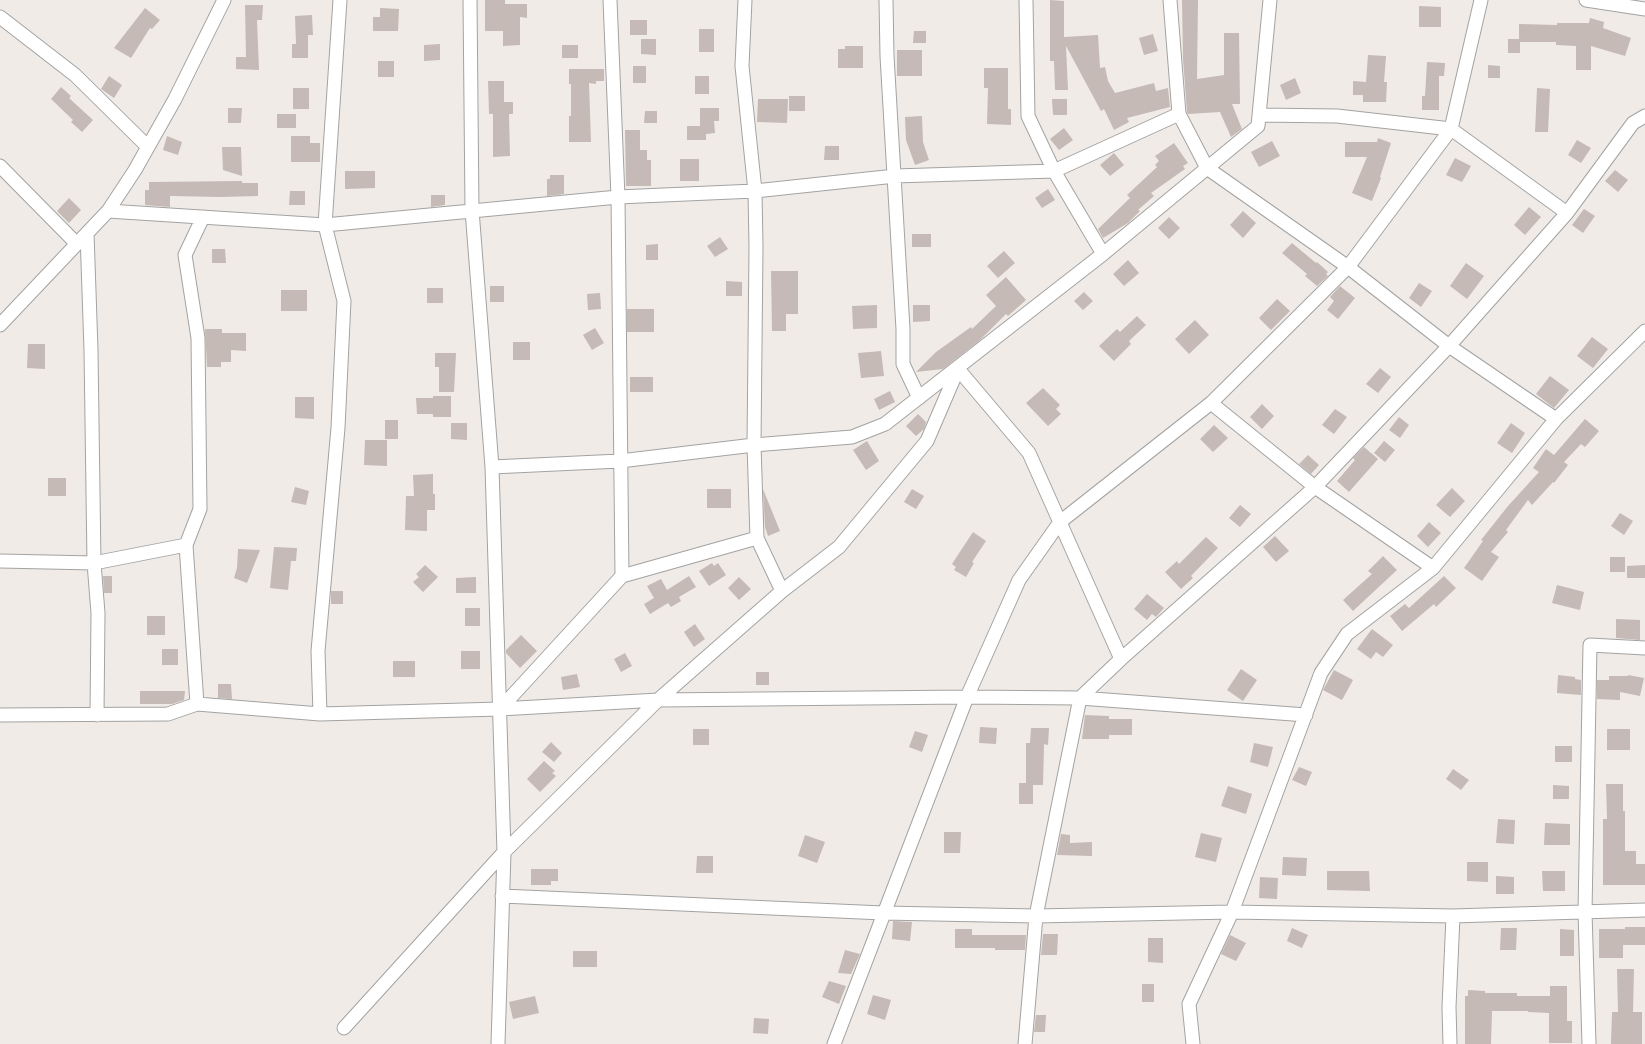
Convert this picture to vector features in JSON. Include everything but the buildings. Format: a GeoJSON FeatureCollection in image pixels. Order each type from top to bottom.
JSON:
{"type":"FeatureCollection","features":[{"type":"Feature","properties":{"kind":"street"},"geometry":{"type":"LineString","coordinates":[[1,322],[108,211],[148,147],[175,99],[224,0]]}},
{"type":"Feature","properties":{"kind":"street"},"geometry":{"type":"LineString","coordinates":[[320,714],[318,651],[338,428],[344,301],[325,225],[340,0]]}},
{"type":"Feature","properties":{"kind":"street"},"geometry":{"type":"LineString","coordinates":[[470,0],[472,210],[492,467],[504,852],[498,1044]]}},
{"type":"Feature","properties":{"kind":"street"},"geometry":{"type":"LineString","coordinates":[[610,0],[618,197],[622,576]]}},
{"type":"Feature","properties":{"kind":"street"},"geometry":{"type":"LineString","coordinates":[[745,0],[742,66],[755,191],[756,247],[754,445],[756,538],[782,591]]}},
{"type":"Feature","properties":{"kind":"street"},"geometry":{"type":"LineString","coordinates":[[886,0],[887,56],[903,329],[903,364],[919,398]]}},
{"type":"Feature","properties":{"kind":"street"},"geometry":{"type":"LineString","coordinates":[[1026,0],[1028,116],[1054,171],[1103,254]]}},
{"type":"Feature","properties":{"kind":"street"},"geometry":{"type":"LineString","coordinates":[[1170,0],[1179,114],[1206,168],[1348,267],[1449,346],[1556,419]]}},
{"type":"Feature","properties":{"kind":"street"},"geometry":{"type":"LineString","coordinates":[[492,467],[620,461],[754,445],[852,437],[885,424],[958,369],[1103,254],[1258,126],[1270,0]]}},
{"type":"Feature","properties":{"kind":"street"},"geometry":{"type":"LineString","coordinates":[[834,1044],[967,697],[1019,580],[1060,522],[1212,403],[1348,267],[1451,129],[1481,0]]}},
{"type":"Feature","properties":{"kind":"street"},"geometry":{"type":"LineString","coordinates":[[1586,0],[1645,9]]}},
{"type":"Feature","properties":{"kind":"street"},"geometry":{"type":"LineString","coordinates":[[0,17],[75,75],[148,147]]}},
{"type":"Feature","properties":{"kind":"street"},"geometry":{"type":"LineString","coordinates":[[108,211],[325,225],[618,197],[755,191],[895,176],[1054,171],[1179,114]]}},
{"type":"Feature","properties":{"kind":"street"},"geometry":{"type":"LineString","coordinates":[[1259,115],[1337,116],[1451,129],[1567,212]]}},
{"type":"Feature","properties":{"kind":"street"},"geometry":{"type":"LineString","coordinates":[[1025,1044],[1036,916],[1080,698],[1121,659],[1315,487],[1449,346],[1567,212],[1634,123],[1645,116]]}},
{"type":"Feature","properties":{"kind":"street"},"geometry":{"type":"LineString","coordinates":[[0,166],[77,244]]}},
{"type":"Feature","properties":{"kind":"street"},"geometry":{"type":"LineString","coordinates":[[197,704],[186,546],[200,509],[198,338],[185,255],[203,217]]}},
{"type":"Feature","properties":{"kind":"street"},"geometry":{"type":"LineString","coordinates":[[87,233],[91,350],[94,563],[98,612],[97,715]]}},
{"type":"Feature","properties":{"kind":"street"},"geometry":{"type":"LineString","coordinates":[[1193,1044],[1189,1004],[1232,912],[1321,673],[1347,634],[1433,568],[1556,419],[1645,331]]}},
{"type":"Feature","properties":{"kind":"street"},"geometry":{"type":"LineString","coordinates":[[958,369],[1029,453],[1121,659]]}},
{"type":"Feature","properties":{"kind":"street"},"geometry":{"type":"LineString","coordinates":[[344,1028],[504,852],[658,700],[782,591],[839,547],[926,441],[958,369]]}},
{"type":"Feature","properties":{"kind":"street"},"geometry":{"type":"LineString","coordinates":[[1212,403],[1315,487],[1433,568]]}},
{"type":"Feature","properties":{"kind":"street"},"geometry":{"type":"LineString","coordinates":[[500,709],[622,576],[756,538]]}},
{"type":"Feature","properties":{"kind":"street"},"geometry":{"type":"LineString","coordinates":[[0,561],[94,563],[186,546]]}},
{"type":"Feature","properties":{"kind":"street"},"geometry":{"type":"LineString","coordinates":[[1589,1044],[1585,912],[1590,646],[1645,648]]}},
{"type":"Feature","properties":{"kind":"street"},"geometry":{"type":"LineString","coordinates":[[0,715],[168,714],[197,704],[320,714],[500,709],[658,700],[967,697],[1080,698],[1306,715]]}},
{"type":"Feature","properties":{"kind":"street"},"geometry":{"type":"LineString","coordinates":[[502,896],[883,913],[1036,916],[1232,912],[1453,916],[1645,910]]}},
{"type":"Feature","properties":{"kind":"street"},"geometry":{"type":"LineString","coordinates":[[1450,1044],[1449,1007],[1453,916]]}}]}
